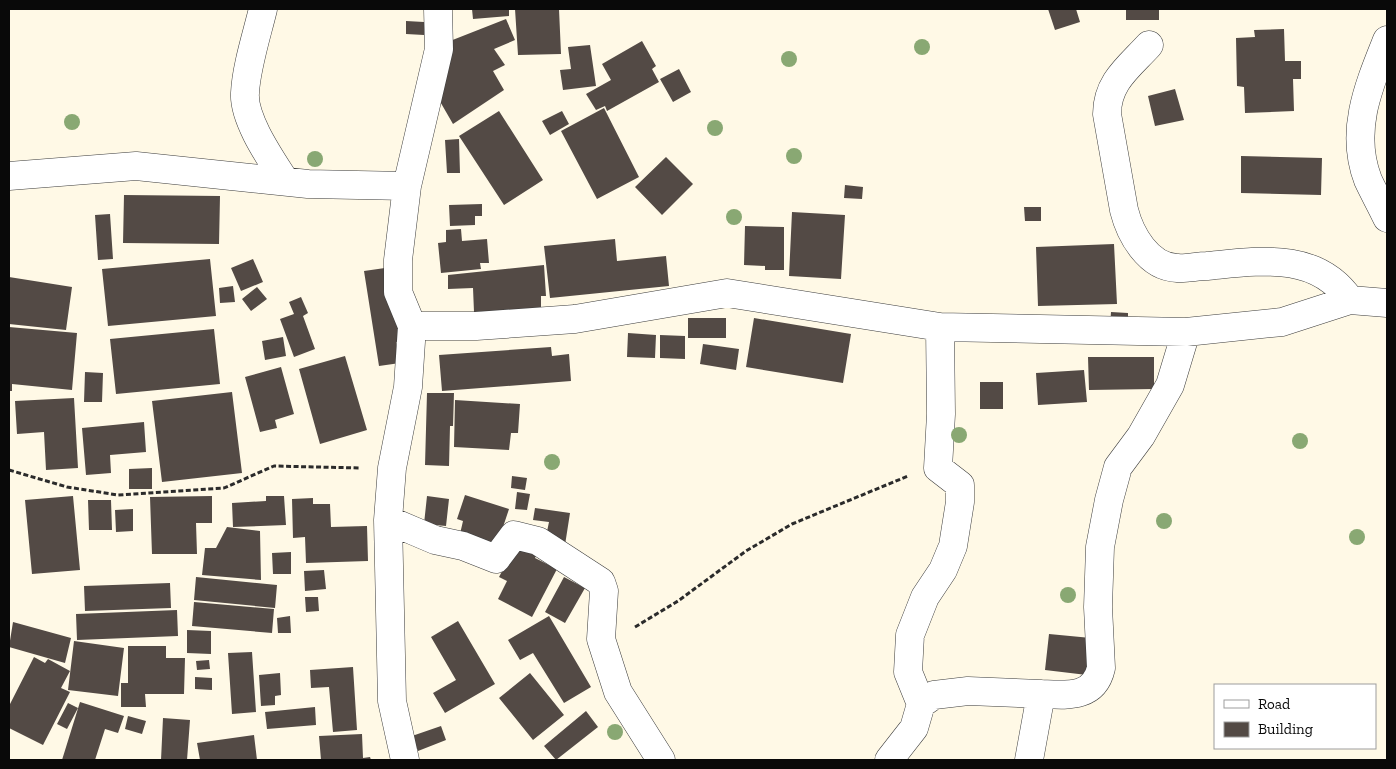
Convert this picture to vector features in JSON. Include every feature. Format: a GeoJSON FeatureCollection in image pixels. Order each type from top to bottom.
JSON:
{"type":"FeatureCollection","features":[{"type":"Feature","properties":{"kind":"street"},"geometry":{"type":"LineString","coordinates":[[263,9],[245,94],[250,116],[256,130],[284,181]]}},
{"type":"Feature","properties":{"kind":"street"},"geometry":{"type":"LineString","coordinates":[[405,760],[392,701],[388,520],[392,468],[408,388],[412,326],[398,292],[398,260],[407,186],[439,49],[438,9]]}},
{"type":"Feature","properties":{"kind":"street"},"geometry":{"type":"LineString","coordinates":[[1387,40],[1370,84],[1361,116],[1361,152],[1368,180],[1387,218]]}},
{"type":"Feature","properties":{"kind":"street"},"geometry":{"type":"LineString","coordinates":[[1149,45],[1112,86],[1107,101],[1107,114],[1124,210],[1128,225],[1145,252],[1161,263],[1176,269],[1254,261],[1294,263],[1313,268],[1340,286],[1350,300]]}},
{"type":"Feature","properties":{"kind":"street"},"geometry":{"type":"LineString","coordinates":[[9,176],[136,166],[308,184],[407,186]]}},
{"type":"Feature","properties":{"kind":"street"},"geometry":{"type":"LineString","coordinates":[[412,326],[476,326],[575,319],[727,293],[940,327],[1186,332],[1282,322],[1350,300],[1387,303]]}},
{"type":"Feature","properties":{"kind":"street"},"geometry":{"type":"LineString","coordinates":[[889,760],[914,728],[921,704],[908,672],[910,635],[925,597],[943,570],[953,546],[960,502],[960,485],[938,468],[942,414],[940,327]]}},
{"type":"Feature","properties":{"kind":"street"},"geometry":{"type":"LineString","coordinates":[[921,704],[934,695],[968,691],[1072,695],[1083,692],[1095,684],[1101,668],[1098,607],[1100,548],[1109,500],[1118,467],[1141,436],[1170,385],[1186,332]]}},
{"type":"Feature","properties":{"kind":"street"},"geometry":{"type":"LineString","coordinates":[[388,520],[435,540],[463,546],[496,559],[514,535],[538,541],[602,582],[604,591],[601,639],[618,692],[661,760]]}},
{"type":"Feature","properties":{"kind":"street"},"geometry":{"type":"LineString","coordinates":[[1029,760],[1040,694]]}},
{"type":"Feature","properties":{"kind":"path"},"geometry":{"type":"LineString","coordinates":[[9,470],[67,487],[118,495],[224,488],[274,466],[392,468]]}},
{"type":"Feature","properties":{"kind":"path"},"geometry":{"type":"LineString","coordinates":[[601,639],[632,629],[678,600],[746,551],[792,524],[899,479],[938,468]]}},
{"type":"Feature","properties":{"kind":"building"},"geometry":{"type":"Polygon","coordinates":[[[472,9],[509,9],[509,16],[473,19],[472,9]]]}},
{"type":"Feature","properties":{"kind":"building"},"geometry":{"type":"Polygon","coordinates":[[[515,9],[559,9],[561,54],[518,55],[515,9]]]}},
{"type":"Feature","properties":{"kind":"building"},"geometry":{"type":"Polygon","coordinates":[[[1048,9],[1076,9],[1080,22],[1055,30],[1048,9]]]}},
{"type":"Feature","properties":{"kind":"building"},"geometry":{"type":"Polygon","coordinates":[[[1126,9],[1159,9],[1159,20],[1126,20],[1126,9]]]}},
{"type":"Feature","properties":{"kind":"building"},"geometry":{"type":"Polygon","coordinates":[[[506,19],[515,40],[494,49],[505,65],[493,71],[504,90],[453,124],[438,98],[450,41],[506,19]]]}},
{"type":"Feature","properties":{"kind":"building"},"geometry":{"type":"Polygon","coordinates":[[[406,21],[424,22],[424,35],[406,34],[406,21]]]}},
{"type":"Feature","properties":{"kind":"building"},"geometry":{"type":"Polygon","coordinates":[[[1284,29],[1285,61],[1301,61],[1301,79],[1293,79],[1294,111],[1245,113],[1244,87],[1237,86],[1236,38],[1255,37],[1254,30],[1284,29]]]}},
{"type":"Feature","properties":{"kind":"building"},"geometry":{"type":"Polygon","coordinates":[[[642,41],[656,66],[652,69],[659,82],[607,111],[605,106],[596,110],[586,94],[611,80],[602,64],[642,41]]]}},
{"type":"Feature","properties":{"kind":"building"},"geometry":{"type":"Polygon","coordinates":[[[590,45],[596,86],[563,90],[560,70],[571,69],[568,47],[590,45]]]}},
{"type":"Feature","properties":{"kind":"building"},"geometry":{"type":"Polygon","coordinates":[[[679,69],[691,92],[673,102],[660,79],[679,69]]]}},
{"type":"Feature","properties":{"kind":"building"},"geometry":{"type":"Polygon","coordinates":[[[1175,89],[1184,120],[1155,126],[1148,96],[1175,89]]]}},
{"type":"Feature","properties":{"kind":"building"},"geometry":{"type":"Polygon","coordinates":[[[604,108],[639,177],[597,199],[561,131],[604,108]]]}},
{"type":"Feature","properties":{"kind":"building"},"geometry":{"type":"Polygon","coordinates":[[[499,111],[543,180],[504,205],[459,136],[499,111]]]}},
{"type":"Feature","properties":{"kind":"building"},"geometry":{"type":"Polygon","coordinates":[[[562,111],[569,124],[550,135],[542,121],[562,111]]]}},
{"type":"Feature","properties":{"kind":"building"},"geometry":{"type":"Polygon","coordinates":[[[459,139],[460,173],[447,173],[445,140],[459,139]]]}},
{"type":"Feature","properties":{"kind":"building"},"geometry":{"type":"Polygon","coordinates":[[[1241,156],[1322,158],[1321,195],[1241,193],[1241,156]]]}},
{"type":"Feature","properties":{"kind":"building"},"geometry":{"type":"Polygon","coordinates":[[[666,157],[693,184],[662,215],[635,187],[666,157]]]}},
{"type":"Feature","properties":{"kind":"building"},"geometry":{"type":"Polygon","coordinates":[[[845,185],[863,187],[862,199],[844,198],[845,185]]]}},
{"type":"Feature","properties":{"kind":"building"},"geometry":{"type":"Polygon","coordinates":[[[124,195],[220,196],[219,244],[123,243],[124,195]]]}},
{"type":"Feature","properties":{"kind":"building"},"geometry":{"type":"Polygon","coordinates":[[[482,204],[482,216],[475,216],[475,225],[450,226],[449,205],[482,204]]]}},
{"type":"Feature","properties":{"kind":"building"},"geometry":{"type":"Polygon","coordinates":[[[1024,207],[1041,207],[1041,221],[1025,221],[1024,207]]]}},
{"type":"Feature","properties":{"kind":"building"},"geometry":{"type":"Polygon","coordinates":[[[792,212],[845,215],[841,279],[789,276],[792,212]]]}},
{"type":"Feature","properties":{"kind":"building"},"geometry":{"type":"Polygon","coordinates":[[[110,214],[113,259],[98,260],[95,215],[110,214]]]}},
{"type":"Feature","properties":{"kind":"building"},"geometry":{"type":"Polygon","coordinates":[[[745,226],[784,227],[784,270],[765,270],[765,266],[744,265],[745,226]]]}},
{"type":"Feature","properties":{"kind":"building"},"geometry":{"type":"Polygon","coordinates":[[[461,229],[462,241],[487,239],[489,263],[480,263],[481,269],[441,273],[438,243],[446,242],[446,230],[461,229]]]}},
{"type":"Feature","properties":{"kind":"building"},"geometry":{"type":"Polygon","coordinates":[[[615,239],[617,261],[666,256],[669,286],[550,298],[544,246],[615,239]]]}},
{"type":"Feature","properties":{"kind":"building"},"geometry":{"type":"Polygon","coordinates":[[[1114,244],[1117,304],[1038,306],[1036,247],[1114,244]]]}},
{"type":"Feature","properties":{"kind":"building"},"geometry":{"type":"Polygon","coordinates":[[[210,259],[216,316],[108,326],[102,269],[210,259]]]}},
{"type":"Feature","properties":{"kind":"building"},"geometry":{"type":"Polygon","coordinates":[[[253,259],[263,282],[241,291],[231,268],[253,259]]]}},
{"type":"Feature","properties":{"kind":"building"},"geometry":{"type":"Polygon","coordinates":[[[544,265],[546,296],[541,296],[541,309],[474,312],[473,288],[448,289],[448,275],[544,265]]]}},
{"type":"Feature","properties":{"kind":"building"},"geometry":{"type":"Polygon","coordinates":[[[392,267],[404,341],[396,342],[400,363],[379,366],[364,271],[392,267]]]}},
{"type":"Feature","properties":{"kind":"building"},"geometry":{"type":"Polygon","coordinates":[[[9,277],[72,287],[66,330],[9,324],[9,277]]]}},
{"type":"Feature","properties":{"kind":"building"},"geometry":{"type":"Polygon","coordinates":[[[233,286],[235,302],[220,303],[219,288],[233,286]]]}},
{"type":"Feature","properties":{"kind":"building"},"geometry":{"type":"Polygon","coordinates":[[[257,287],[267,299],[251,311],[242,299],[257,287]]]}},
{"type":"Feature","properties":{"kind":"building"},"geometry":{"type":"Polygon","coordinates":[[[301,297],[308,313],[303,316],[315,349],[294,357],[280,319],[294,314],[289,302],[301,297]]]}},
{"type":"Feature","properties":{"kind":"building"},"geometry":{"type":"Polygon","coordinates":[[[1111,312],[1128,313],[1128,327],[1110,327],[1111,312]]]}},
{"type":"Feature","properties":{"kind":"building"},"geometry":{"type":"Polygon","coordinates":[[[688,318],[726,318],[726,338],[688,338],[688,318]]]}},
{"type":"Feature","properties":{"kind":"building"},"geometry":{"type":"Polygon","coordinates":[[[754,318],[851,334],[843,383],[746,367],[754,318]]]}},
{"type":"Feature","properties":{"kind":"building"},"geometry":{"type":"Polygon","coordinates":[[[9,327],[77,333],[72,390],[12,384],[12,391],[9,391],[9,327]]]}},
{"type":"Feature","properties":{"kind":"building"},"geometry":{"type":"Polygon","coordinates":[[[214,329],[220,384],[116,394],[110,339],[214,329]]]}},
{"type":"Feature","properties":{"kind":"building"},"geometry":{"type":"Polygon","coordinates":[[[628,333],[656,335],[655,358],[627,357],[628,333]]]}},
{"type":"Feature","properties":{"kind":"building"},"geometry":{"type":"Polygon","coordinates":[[[660,335],[685,336],[685,359],[660,358],[660,335]]]}},
{"type":"Feature","properties":{"kind":"building"},"geometry":{"type":"Polygon","coordinates":[[[283,337],[286,356],[265,360],[262,341],[283,337]]]}},
{"type":"Feature","properties":{"kind":"building"},"geometry":{"type":"Polygon","coordinates":[[[703,344],[739,349],[736,370],[700,364],[703,344]]]}},
{"type":"Feature","properties":{"kind":"building"},"geometry":{"type":"Polygon","coordinates":[[[551,347],[552,356],[569,354],[571,381],[442,391],[439,355],[551,347]]]}},
{"type":"Feature","properties":{"kind":"building"},"geometry":{"type":"Polygon","coordinates":[[[345,356],[367,430],[320,444],[299,369],[345,356]]]}},
{"type":"Feature","properties":{"kind":"building"},"geometry":{"type":"Polygon","coordinates":[[[1088,357],[1154,357],[1154,389],[1089,390],[1088,357]]]}},
{"type":"Feature","properties":{"kind":"building"},"geometry":{"type":"Polygon","coordinates":[[[281,367],[294,414],[275,420],[277,428],[260,432],[245,377],[281,367]]]}},
{"type":"Feature","properties":{"kind":"building"},"geometry":{"type":"Polygon","coordinates":[[[1084,370],[1087,402],[1038,405],[1036,373],[1084,370]]]}},
{"type":"Feature","properties":{"kind":"building"},"geometry":{"type":"Polygon","coordinates":[[[85,372],[103,373],[102,402],[84,402],[85,372]]]}},
{"type":"Feature","properties":{"kind":"building"},"geometry":{"type":"Polygon","coordinates":[[[980,382],[1003,382],[1003,409],[980,409],[980,382]]]}},
{"type":"Feature","properties":{"kind":"building"},"geometry":{"type":"Polygon","coordinates":[[[232,392],[242,473],[162,482],[152,401],[232,392]]]}},
{"type":"Feature","properties":{"kind":"building"},"geometry":{"type":"Polygon","coordinates":[[[427,393],[454,393],[453,426],[450,426],[449,466],[425,465],[427,393]]]}},
{"type":"Feature","properties":{"kind":"building"},"geometry":{"type":"Polygon","coordinates":[[[74,398],[78,468],[46,470],[44,432],[17,434],[15,401],[74,398]]]}},
{"type":"Feature","properties":{"kind":"building"},"geometry":{"type":"Polygon","coordinates":[[[455,400],[520,404],[518,433],[511,433],[509,450],[454,447],[455,400]]]}},
{"type":"Feature","properties":{"kind":"building"},"geometry":{"type":"Polygon","coordinates":[[[144,422],[146,452],[110,455],[111,473],[86,475],[82,428],[144,422]]]}},
{"type":"Feature","properties":{"kind":"building"},"geometry":{"type":"Polygon","coordinates":[[[152,468],[152,489],[129,489],[129,469],[152,468]]]}},
{"type":"Feature","properties":{"kind":"building"},"geometry":{"type":"Polygon","coordinates":[[[512,476],[527,478],[525,490],[511,488],[512,476]]]}},
{"type":"Feature","properties":{"kind":"building"},"geometry":{"type":"Polygon","coordinates":[[[517,492],[530,494],[527,510],[515,509],[517,492]]]}},
{"type":"Feature","properties":{"kind":"building"},"geometry":{"type":"Polygon","coordinates":[[[465,495],[509,509],[497,545],[460,534],[463,521],[457,519],[465,495]]]}},
{"type":"Feature","properties":{"kind":"building"},"geometry":{"type":"Polygon","coordinates":[[[73,496],[80,570],[32,574],[25,500],[73,496]]]}},
{"type":"Feature","properties":{"kind":"building"},"geometry":{"type":"Polygon","coordinates":[[[212,496],[212,523],[196,523],[197,554],[152,554],[150,497],[212,496]]]}},
{"type":"Feature","properties":{"kind":"building"},"geometry":{"type":"Polygon","coordinates":[[[266,496],[284,496],[286,525],[233,527],[232,503],[266,501],[266,496]]]}},
{"type":"Feature","properties":{"kind":"building"},"geometry":{"type":"Polygon","coordinates":[[[427,496],[449,499],[446,526],[424,524],[427,496]]]}},
{"type":"Feature","properties":{"kind":"building"},"geometry":{"type":"Polygon","coordinates":[[[313,498],[313,504],[330,504],[331,527],[367,526],[368,561],[306,563],[305,537],[293,538],[292,499],[313,498]]]}},
{"type":"Feature","properties":{"kind":"building"},"geometry":{"type":"Polygon","coordinates":[[[88,500],[111,500],[112,530],[89,530],[88,500]]]}},
{"type":"Feature","properties":{"kind":"building"},"geometry":{"type":"Polygon","coordinates":[[[535,508],[570,513],[565,545],[545,541],[549,522],[533,520],[535,508]]]}},
{"type":"Feature","properties":{"kind":"building"},"geometry":{"type":"Polygon","coordinates":[[[133,509],[133,531],[116,532],[115,510],[133,509]]]}},
{"type":"Feature","properties":{"kind":"building"},"geometry":{"type":"Polygon","coordinates":[[[227,527],[260,531],[261,580],[202,575],[205,548],[216,548],[227,527]]]}},
{"type":"Feature","properties":{"kind":"building"},"geometry":{"type":"Polygon","coordinates":[[[519,539],[539,550],[535,558],[557,569],[532,617],[498,599],[507,581],[499,577],[519,539]]]}},
{"type":"Feature","properties":{"kind":"building"},"geometry":{"type":"Polygon","coordinates":[[[291,552],[291,574],[273,574],[272,553],[291,552]]]}},
{"type":"Feature","properties":{"kind":"building"},"geometry":{"type":"Polygon","coordinates":[[[324,570],[326,589],[305,591],[304,571],[324,570]]]}},
{"type":"Feature","properties":{"kind":"building"},"geometry":{"type":"Polygon","coordinates":[[[196,577],[277,585],[275,608],[194,600],[196,577]]]}},
{"type":"Feature","properties":{"kind":"building"},"geometry":{"type":"Polygon","coordinates":[[[564,577],[585,588],[565,623],[545,612],[564,577]]]}},
{"type":"Feature","properties":{"kind":"building"},"geometry":{"type":"Polygon","coordinates":[[[170,583],[171,608],[85,611],[84,586],[170,583]]]}},
{"type":"Feature","properties":{"kind":"building"},"geometry":{"type":"Polygon","coordinates":[[[305,597],[318,597],[319,611],[306,612],[305,597]]]}},
{"type":"Feature","properties":{"kind":"building"},"geometry":{"type":"Polygon","coordinates":[[[194,602],[274,609],[272,633],[192,626],[194,602]]]}},
{"type":"Feature","properties":{"kind":"building"},"geometry":{"type":"Polygon","coordinates":[[[177,610],[178,636],[77,640],[76,614],[177,610]]]}},
{"type":"Feature","properties":{"kind":"building"},"geometry":{"type":"Polygon","coordinates":[[[290,616],[291,633],[278,633],[277,618],[290,616]]]}},
{"type":"Feature","properties":{"kind":"building"},"geometry":{"type":"Polygon","coordinates":[[[549,616],[591,687],[564,703],[533,653],[520,660],[508,640],[549,616]]]}},
{"type":"Feature","properties":{"kind":"building"},"geometry":{"type":"Polygon","coordinates":[[[458,621],[495,684],[445,713],[433,693],[456,680],[431,637],[458,621]]]}},
{"type":"Feature","properties":{"kind":"building"},"geometry":{"type":"Polygon","coordinates":[[[13,622],[71,638],[65,663],[9,647],[13,622]]]}},
{"type":"Feature","properties":{"kind":"building"},"geometry":{"type":"Polygon","coordinates":[[[187,630],[211,631],[211,654],[187,653],[187,630]]]}},
{"type":"Feature","properties":{"kind":"building"},"geometry":{"type":"Polygon","coordinates":[[[1049,634],[1091,638],[1087,675],[1045,670],[1049,634]]]}},
{"type":"Feature","properties":{"kind":"building"},"geometry":{"type":"Polygon","coordinates":[[[74,641],[124,648],[118,696],[68,690],[74,641]]]}},
{"type":"Feature","properties":{"kind":"building"},"geometry":{"type":"Polygon","coordinates":[[[128,646],[166,646],[166,658],[185,658],[184,694],[145,694],[146,707],[121,707],[121,683],[128,683],[128,646]]]}},
{"type":"Feature","properties":{"kind":"building"},"geometry":{"type":"Polygon","coordinates":[[[252,652],[256,712],[232,714],[228,653],[252,652]]]}},
{"type":"Feature","properties":{"kind":"building"},"geometry":{"type":"Polygon","coordinates":[[[34,657],[45,663],[48,659],[70,671],[61,688],[70,692],[43,745],[9,728],[9,706],[34,657]]]}},
{"type":"Feature","properties":{"kind":"building"},"geometry":{"type":"Polygon","coordinates":[[[209,660],[210,669],[197,670],[196,661],[209,660]]]}},
{"type":"Feature","properties":{"kind":"building"},"geometry":{"type":"Polygon","coordinates":[[[353,667],[357,730],[333,732],[329,687],[311,688],[310,670],[353,667]]]}},
{"type":"Feature","properties":{"kind":"building"},"geometry":{"type":"Polygon","coordinates":[[[280,673],[281,695],[275,696],[275,705],[261,706],[259,675],[280,673]]]}},
{"type":"Feature","properties":{"kind":"building"},"geometry":{"type":"Polygon","coordinates":[[[530,673],[564,715],[533,740],[499,698],[530,673]]]}},
{"type":"Feature","properties":{"kind":"building"},"geometry":{"type":"Polygon","coordinates":[[[195,677],[212,678],[212,690],[195,689],[195,677]]]}},
{"type":"Feature","properties":{"kind":"building"},"geometry":{"type":"Polygon","coordinates":[[[80,702],[124,716],[118,733],[105,729],[95,760],[62,760],[80,702]]]}},
{"type":"Feature","properties":{"kind":"building"},"geometry":{"type":"Polygon","coordinates":[[[68,703],[78,708],[67,729],[57,724],[68,703]]]}},
{"type":"Feature","properties":{"kind":"building"},"geometry":{"type":"Polygon","coordinates":[[[315,707],[316,725],[267,729],[265,712],[315,707]]]}},
{"type":"Feature","properties":{"kind":"building"},"geometry":{"type":"Polygon","coordinates":[[[586,711],[598,727],[556,760],[544,746],[586,711]]]}},
{"type":"Feature","properties":{"kind":"building"},"geometry":{"type":"Polygon","coordinates":[[[128,716],[146,721],[142,734],[125,729],[128,716]]]}},
{"type":"Feature","properties":{"kind":"building"},"geometry":{"type":"Polygon","coordinates":[[[163,718],[190,720],[187,760],[161,760],[163,718]]]}},
{"type":"Feature","properties":{"kind":"building"},"geometry":{"type":"Polygon","coordinates":[[[441,726],[446,740],[418,751],[412,736],[441,726]]]}},
{"type":"Feature","properties":{"kind":"building"},"geometry":{"type":"Polygon","coordinates":[[[362,734],[363,758],[370,757],[371,760],[321,760],[319,736],[362,734]]]}},
{"type":"Feature","properties":{"kind":"building"},"geometry":{"type":"Polygon","coordinates":[[[254,735],[257,760],[200,760],[197,743],[254,735]]]}}]}
